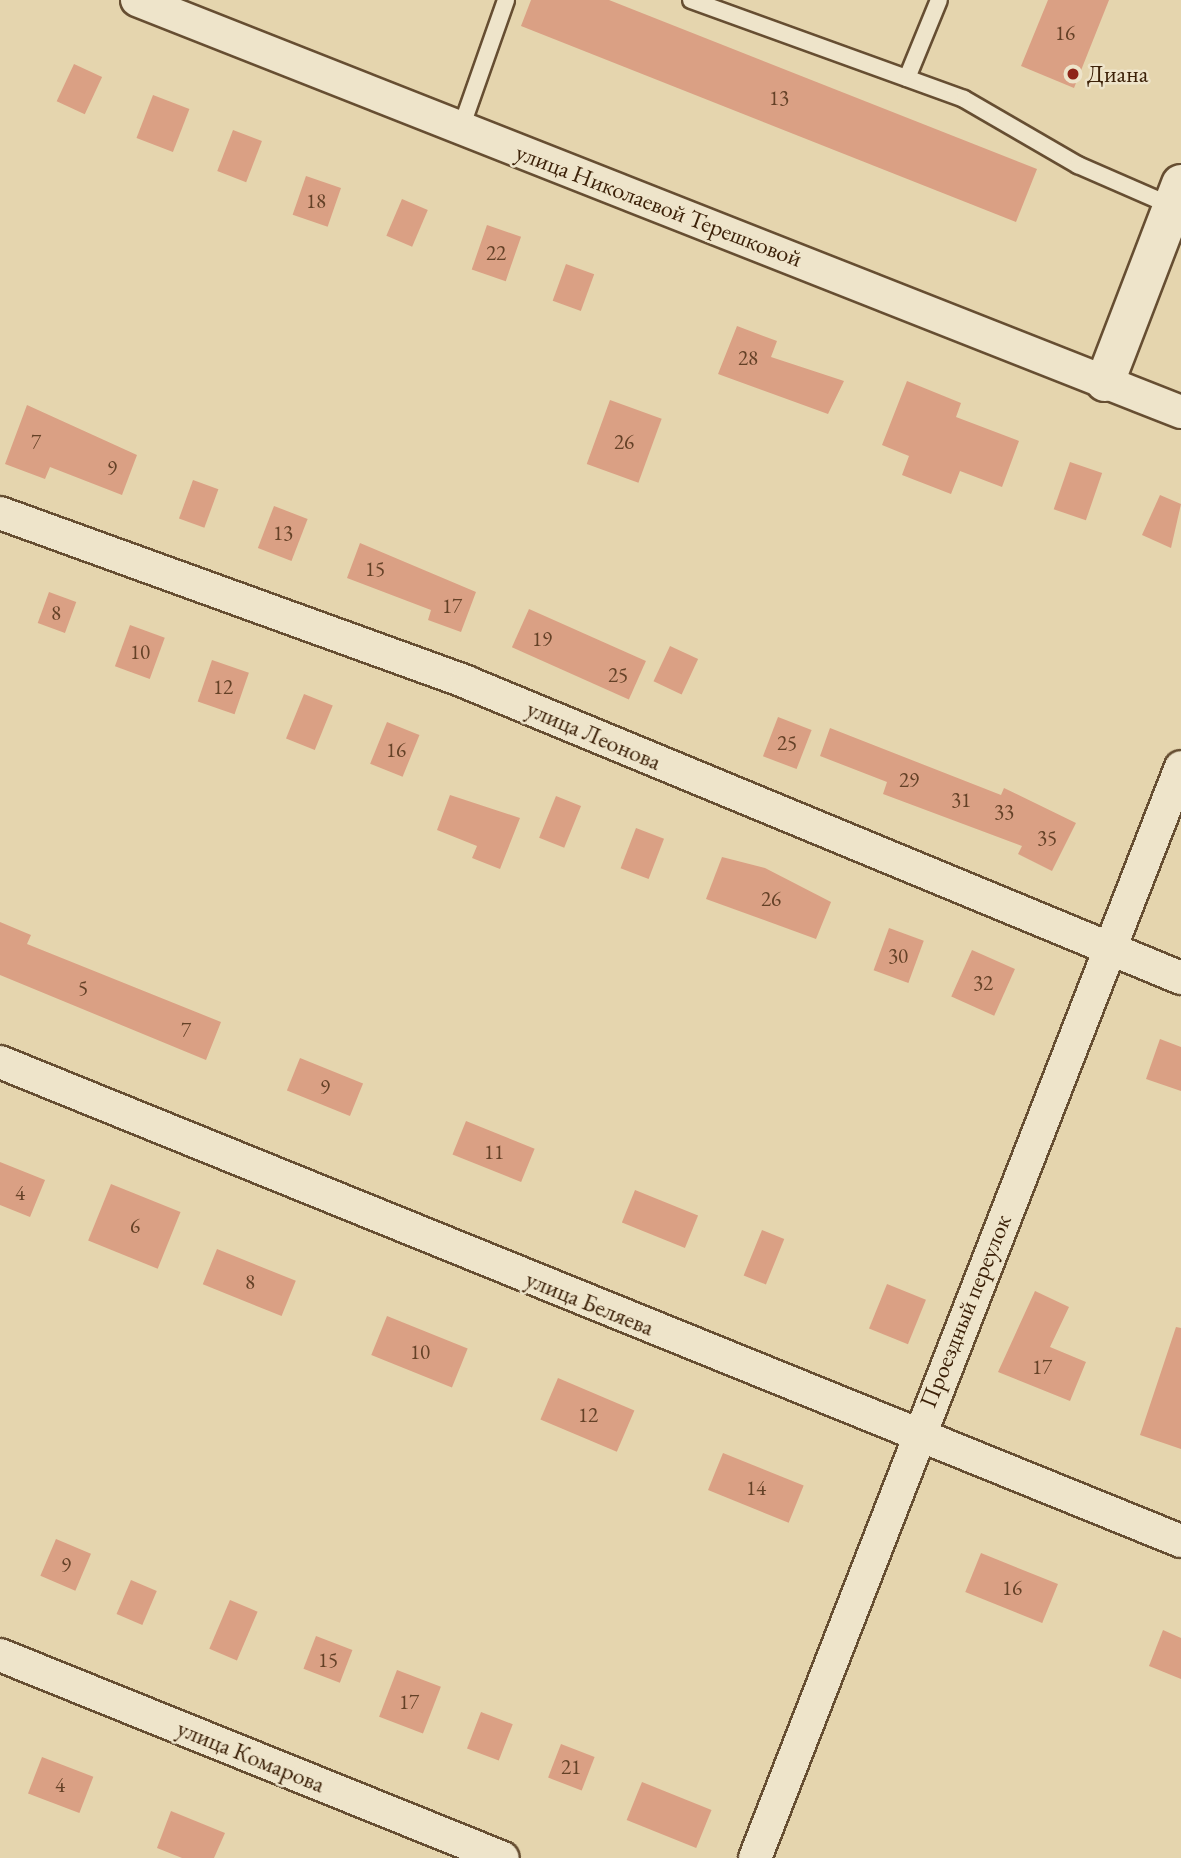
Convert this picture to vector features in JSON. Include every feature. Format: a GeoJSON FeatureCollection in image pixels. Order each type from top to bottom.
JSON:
{"type":"FeatureCollection","features":[{"type":"Feature","properties":{"kind":"street","name":"улица Николаевой Терешковой"},"geometry":{"type":"LineString","coordinates":[[137,0],[1181,412]]}},
{"type":"Feature","properties":{"kind":"street"},"geometry":{"type":"LineString","coordinates":[[1105,382],[1177,195]]}},
{"type":"Feature","properties":{"kind":"street","name":"улица Леонова"},"geometry":{"type":"LineString","coordinates":[[0,513],[466,682],[1181,978]]}},
{"type":"Feature","properties":{"kind":"street","name":"Проездный переулок"},"geometry":{"type":"LineString","coordinates":[[755,1858],[916,1435],[1181,767]]}},
{"type":"Feature","properties":{"kind":"street","name":"улица Беляева"},"geometry":{"type":"LineString","coordinates":[[0,1062],[1181,1541]]}},
{"type":"Feature","properties":{"kind":"street","name":"улица Комарова"},"geometry":{"type":"LineString","coordinates":[[0,1655],[503,1858]]}},
{"type":"Feature","properties":{"kind":"lane"},"geometry":{"type":"LineString","coordinates":[[461,128],[506,0]]}},
{"type":"Feature","properties":{"kind":"lane"},"geometry":{"type":"LineString","coordinates":[[691,0],[964,99],[1078,165],[1177,195]]}},
{"type":"Feature","properties":{"kind":"lane"},"geometry":{"type":"LineString","coordinates":[[907,78],[939,0]]}},
{"type":"Feature","properties":{"kind":"building"},"geometry":{"type":"Polygon","coordinates":[[[531,0],[609,0],[1037,169],[1016,222],[521,26],[531,0]]]}},
{"type":"Feature","properties":{"kind":"building"},"geometry":{"type":"Polygon","coordinates":[[[1048,0],[1109,0],[1074,88],[1021,66],[1048,0]]]}},
{"type":"Feature","properties":{"kind":"building"},"geometry":{"type":"Polygon","coordinates":[[[74,64],[102,77],[85,114],[57,101],[74,64]]]}},
{"type":"Feature","properties":{"kind":"building"},"geometry":{"type":"Polygon","coordinates":[[[153,95],[189,109],[173,152],[137,138],[153,95]]]}},
{"type":"Feature","properties":{"kind":"building"},"geometry":{"type":"Polygon","coordinates":[[[233,130],[262,141],[246,182],[217,171],[233,130]]]}},
{"type":"Feature","properties":{"kind":"building"},"geometry":{"type":"Polygon","coordinates":[[[306,176],[341,188],[328,227],[293,215],[306,176]]]}},
{"type":"Feature","properties":{"kind":"building"},"geometry":{"type":"Polygon","coordinates":[[[402,199],[428,210],[412,247],[386,236],[402,199]]]}},
{"type":"Feature","properties":{"kind":"building"},"geometry":{"type":"Polygon","coordinates":[[[487,225],[521,237],[506,281],[472,269],[487,225]]]}},
{"type":"Feature","properties":{"kind":"building"},"geometry":{"type":"Polygon","coordinates":[[[566,264],[594,274],[581,311],[553,301],[566,264]]]}},
{"type":"Feature","properties":{"kind":"building"},"geometry":{"type":"Polygon","coordinates":[[[737,326],[777,341],[771,357],[844,381],[828,414],[718,374],[737,326]]]}},
{"type":"Feature","properties":{"kind":"building"},"geometry":{"type":"Polygon","coordinates":[[[907,381],[961,403],[956,417],[1019,441],[1002,487],[960,471],[951,494],[902,475],[909,456],[882,445],[907,381]]]}},
{"type":"Feature","properties":{"kind":"building"},"geometry":{"type":"Polygon","coordinates":[[[610,400],[662,419],[638,483],[587,464],[610,400]]]}},
{"type":"Feature","properties":{"kind":"building"},"geometry":{"type":"Polygon","coordinates":[[[27,405],[137,455],[122,495],[50,467],[45,479],[5,464],[27,405]]]}},
{"type":"Feature","properties":{"kind":"building"},"geometry":{"type":"Polygon","coordinates":[[[1070,462],[1102,473],[1086,520],[1054,509],[1070,462]]]}},
{"type":"Feature","properties":{"kind":"building"},"geometry":{"type":"Polygon","coordinates":[[[193,480],[218,489],[204,528],[179,519],[193,480]]]}},
{"type":"Feature","properties":{"kind":"building"},"geometry":{"type":"Polygon","coordinates":[[[1160,495],[1181,504],[1171,548],[1142,535],[1160,495]]]}},
{"type":"Feature","properties":{"kind":"building"},"geometry":{"type":"Polygon","coordinates":[[[274,506],[308,519],[291,561],[258,548],[274,506]]]}},
{"type":"Feature","properties":{"kind":"building"},"geometry":{"type":"Polygon","coordinates":[[[360,543],[476,592],[461,632],[428,620],[431,610],[347,578],[360,543]]]}},
{"type":"Feature","properties":{"kind":"building"},"geometry":{"type":"Polygon","coordinates":[[[49,592],[76,602],[65,633],[38,623],[49,592]]]}},
{"type":"Feature","properties":{"kind":"building"},"geometry":{"type":"Polygon","coordinates":[[[529,609],[646,661],[629,699],[512,647],[529,609]]]}},
{"type":"Feature","properties":{"kind":"building"},"geometry":{"type":"Polygon","coordinates":[[[130,625],[165,638],[150,679],[115,666],[130,625]]]}},
{"type":"Feature","properties":{"kind":"building"},"geometry":{"type":"Polygon","coordinates":[[[670,646],[698,659],[682,694],[654,681],[670,646]]]}},
{"type":"Feature","properties":{"kind":"building"},"geometry":{"type":"Polygon","coordinates":[[[212,660],[249,673],[235,714],[198,702],[212,660]]]}},
{"type":"Feature","properties":{"kind":"building"},"geometry":{"type":"Polygon","coordinates":[[[304,694],[333,706],[315,750],[286,739],[304,694]]]}},
{"type":"Feature","properties":{"kind":"building"},"geometry":{"type":"Polygon","coordinates":[[[778,717],[812,730],[797,769],[763,756],[778,717]]]}},
{"type":"Feature","properties":{"kind":"building"},"geometry":{"type":"Polygon","coordinates":[[[387,722],[419,735],[403,777],[370,764],[387,722]]]}},
{"type":"Feature","properties":{"kind":"building"},"geometry":{"type":"Polygon","coordinates":[[[830,728],[1001,795],[1004,788],[1076,823],[1052,871],[1018,854],[1022,846],[883,794],[887,782],[820,756],[830,728]]]}},
{"type":"Feature","properties":{"kind":"building"},"geometry":{"type":"Polygon","coordinates":[[[450,795],[520,818],[500,869],[472,858],[477,846],[437,830],[450,795]]]}},
{"type":"Feature","properties":{"kind":"building"},"geometry":{"type":"Polygon","coordinates":[[[556,796],[581,806],[564,848],[539,838],[556,796]]]}},
{"type":"Feature","properties":{"kind":"building"},"geometry":{"type":"Polygon","coordinates":[[[636,828],[664,839],[649,879],[621,868],[636,828]]]}},
{"type":"Feature","properties":{"kind":"building"},"geometry":{"type":"Polygon","coordinates":[[[722,857],[765,868],[831,902],[816,939],[706,899],[722,857]]]}},
{"type":"Feature","properties":{"kind":"building"},"geometry":{"type":"Polygon","coordinates":[[[0,922],[31,935],[27,944],[221,1022],[206,1060],[0,975],[0,922]]]}},
{"type":"Feature","properties":{"kind":"building"},"geometry":{"type":"Polygon","coordinates":[[[889,928],[924,941],[908,983],[874,970],[889,928]]]}},
{"type":"Feature","properties":{"kind":"building"},"geometry":{"type":"Polygon","coordinates":[[[972,950],[1015,969],[994,1016],[951,997],[972,950]]]}},
{"type":"Feature","properties":{"kind":"building"},"geometry":{"type":"Polygon","coordinates":[[[1160,1039],[1181,1047],[1181,1091],[1146,1079],[1160,1039]]]}},
{"type":"Feature","properties":{"kind":"building"},"geometry":{"type":"Polygon","coordinates":[[[300,1058],[363,1083],[350,1116],[287,1090],[300,1058]]]}},
{"type":"Feature","properties":{"kind":"building"},"geometry":{"type":"Polygon","coordinates":[[[466,1121],[535,1149],[521,1182],[453,1154],[466,1121]]]}},
{"type":"Feature","properties":{"kind":"building"},"geometry":{"type":"Polygon","coordinates":[[[0,1162],[45,1180],[30,1217],[0,1205],[0,1162]]]}},
{"type":"Feature","properties":{"kind":"building"},"geometry":{"type":"Polygon","coordinates":[[[111,1184],[181,1212],[158,1269],[88,1241],[111,1184]]]}},
{"type":"Feature","properties":{"kind":"building"},"geometry":{"type":"Polygon","coordinates":[[[635,1190],[698,1215],[685,1248],[622,1222],[635,1190]]]}},
{"type":"Feature","properties":{"kind":"building"},"geometry":{"type":"Polygon","coordinates":[[[762,1230],[784,1239],[766,1284],[744,1275],[762,1230]]]}},
{"type":"Feature","properties":{"kind":"building"},"geometry":{"type":"Polygon","coordinates":[[[217,1249],[296,1281],[282,1316],[203,1284],[217,1249]]]}},
{"type":"Feature","properties":{"kind":"building"},"geometry":{"type":"Polygon","coordinates":[[[887,1284],[926,1300],[908,1344],[869,1329],[887,1284]]]}},
{"type":"Feature","properties":{"kind":"building"},"geometry":{"type":"Polygon","coordinates":[[[1035,1291],[1069,1307],[1050,1347],[1086,1362],[1070,1401],[998,1372],[1035,1291]]]}},
{"type":"Feature","properties":{"kind":"building"},"geometry":{"type":"Polygon","coordinates":[[[387,1316],[468,1349],[452,1388],[371,1355],[387,1316]]]}},
{"type":"Feature","properties":{"kind":"building"},"geometry":{"type":"Polygon","coordinates":[[[1176,1327],[1181,1328],[1181,1449],[1140,1435],[1176,1327]]]}},
{"type":"Feature","properties":{"kind":"building"},"geometry":{"type":"Polygon","coordinates":[[[558,1378],[634,1410],[617,1452],[540,1419],[558,1378]]]}},
{"type":"Feature","properties":{"kind":"building"},"geometry":{"type":"Polygon","coordinates":[[[723,1453],[804,1486],[789,1523],[708,1490],[723,1453]]]}},
{"type":"Feature","properties":{"kind":"building"},"geometry":{"type":"Polygon","coordinates":[[[56,1539],[91,1554],[75,1591],[40,1576],[56,1539]]]}},
{"type":"Feature","properties":{"kind":"building"},"geometry":{"type":"Polygon","coordinates":[[[981,1553],[1058,1584],[1042,1623],[965,1592],[981,1553]]]}},
{"type":"Feature","properties":{"kind":"building"},"geometry":{"type":"Polygon","coordinates":[[[131,1580],[157,1591],[142,1625],[117,1614],[131,1580]]]}},
{"type":"Feature","properties":{"kind":"building"},"geometry":{"type":"Polygon","coordinates":[[[230,1600],[258,1612],[237,1661],[209,1649],[230,1600]]]}},
{"type":"Feature","properties":{"kind":"building"},"geometry":{"type":"Polygon","coordinates":[[[1163,1630],[1181,1638],[1181,1679],[1149,1666],[1163,1630]]]}},
{"type":"Feature","properties":{"kind":"building"},"geometry":{"type":"Polygon","coordinates":[[[316,1636],[352,1650],[340,1683],[303,1669],[316,1636]]]}},
{"type":"Feature","properties":{"kind":"building"},"geometry":{"type":"Polygon","coordinates":[[[397,1670],[441,1687],[423,1734],[379,1717],[397,1670]]]}},
{"type":"Feature","properties":{"kind":"building"},"geometry":{"type":"Polygon","coordinates":[[[481,1712],[513,1724],[499,1761],[467,1748],[481,1712]]]}},
{"type":"Feature","properties":{"kind":"building"},"geometry":{"type":"Polygon","coordinates":[[[561,1744],[595,1757],[582,1791],[548,1778],[561,1744]]]}},
{"type":"Feature","properties":{"kind":"building"},"geometry":{"type":"Polygon","coordinates":[[[42,1757],[93,1777],[79,1813],[28,1793],[42,1757]]]}},
{"type":"Feature","properties":{"kind":"building"},"geometry":{"type":"Polygon","coordinates":[[[642,1782],[712,1810],[696,1848],[627,1820],[642,1782]]]}},
{"type":"Feature","properties":{"kind":"building"},"geometry":{"type":"Polygon","coordinates":[[[171,1811],[225,1833],[214,1858],[182,1858],[157,1848],[171,1811]]]}},
{"type":"Feature","properties":{"kind":"place","name":"Диана"},"geometry":{"type":"Point","coordinates":[1073,74]}}]}
